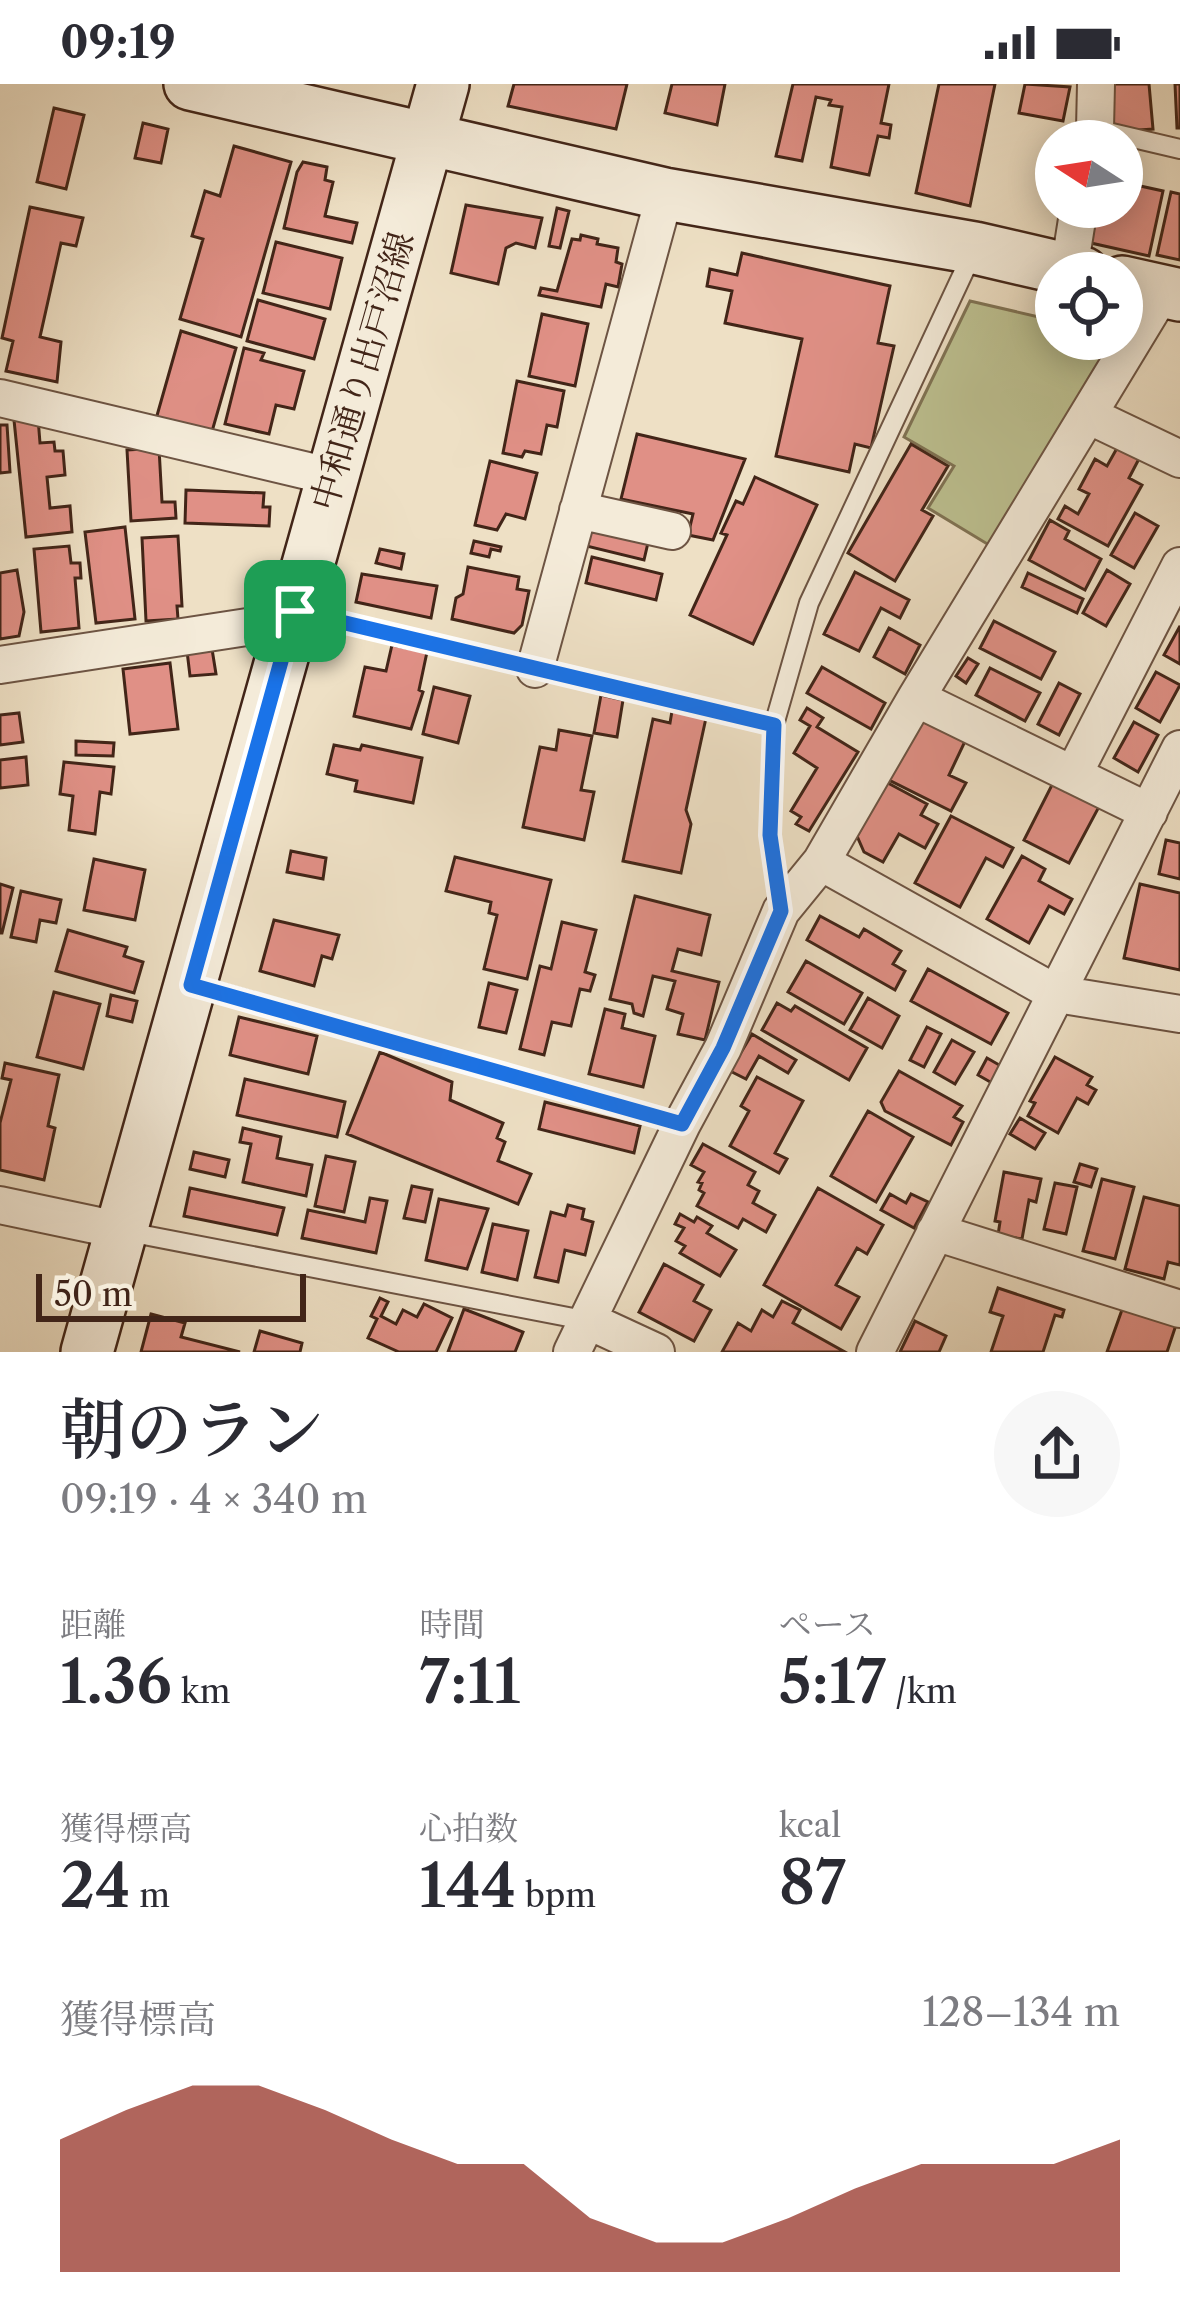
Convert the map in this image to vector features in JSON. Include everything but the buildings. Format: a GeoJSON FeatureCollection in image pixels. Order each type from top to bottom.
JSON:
{"type":"FeatureCollection","features":[{"type":"Feature","properties":{"kind":"street"},"geometry":{"type":"LineString","coordinates":[[190,84],[665,194],[1035,262]]}},
{"type":"Feature","properties":{"kind":"street","name":"中和通り出戸沼線"},"geometry":{"type":"LineString","coordinates":[[87,1352],[443,84]]}},
{"type":"Feature","properties":{"kind":"street"},"geometry":{"type":"LineString","coordinates":[[1094,120],[1096,84]]}},
{"type":"Feature","properties":{"kind":"street"},"geometry":{"type":"LineString","coordinates":[[535,669],[665,194]]}},
{"type":"Feature","properties":{"kind":"street"},"geometry":{"type":"LineString","coordinates":[[656,1352],[581,1336],[723,1048],[781,911],[821,862],[1090,416],[1155,290]]}},
{"type":"Feature","properties":{"kind":"street"},"geometry":{"type":"LineString","coordinates":[[0,398],[333,477]]}},
{"type":"Feature","properties":{"kind":"street"},"geometry":{"type":"LineString","coordinates":[[1090,416],[1180,459]]}},
{"type":"Feature","properties":{"kind":"street"},"geometry":{"type":"LineString","coordinates":[[578,510],[672,531]]}},
{"type":"Feature","properties":{"kind":"street"},"geometry":{"type":"LineString","coordinates":[[1073,775],[1180,566]]}},
{"type":"Feature","properties":{"kind":"street"},"geometry":{"type":"LineString","coordinates":[[0,664],[260,625],[295,611]]}},
{"type":"Feature","properties":{"kind":"street"},"geometry":{"type":"LineString","coordinates":[[916,698],[1149,812]]}},
{"type":"Feature","properties":{"kind":"street"},"geometry":{"type":"LineString","coordinates":[[875,1352],[1180,749]]}},
{"type":"Feature","properties":{"kind":"street"},"geometry":{"type":"LineString","coordinates":[[821,862],[1058,994],[1180,1014]]}},
{"type":"Feature","properties":{"kind":"street"},"geometry":{"type":"LineString","coordinates":[[0,1205],[123,1231]]}},
{"type":"Feature","properties":{"kind":"street"},"geometry":{"type":"LineString","coordinates":[[935,1232],[1180,1309]]}},
{"type":"Feature","properties":{"kind":"lane"},"geometry":{"type":"LineString","coordinates":[[1143,143],[1180,149]]}},
{"type":"Feature","properties":{"kind":"lane"},"geometry":{"type":"LineString","coordinates":[[781,911],[770,835],[774,725],[809,603],[975,248]]}},
{"type":"Feature","properties":{"kind":"lane"},"geometry":{"type":"LineString","coordinates":[[295,611],[774,725]]}},
{"type":"Feature","properties":{"kind":"lane"},"geometry":{"type":"LineString","coordinates":[[191,985],[682,1124]]}},
{"type":"Feature","properties":{"kind":"lane"},"geometry":{"type":"LineString","coordinates":[[123,1231],[581,1336]]}},
{"type":"Feature","properties":{"kind":"green space"},"geometry":{"type":"Polygon","coordinates":[[[970,301],[1035,316],[1035,360],[1108,360],[994,548],[928,508],[954,466],[904,437],[970,301]]]}},
{"type":"Feature","properties":{"kind":"route"},"geometry":{"type":"LineString","coordinates":[[295,611],[774,725],[770,835],[781,911],[723,1048],[682,1124],[191,985],[295,611]]}}]}
